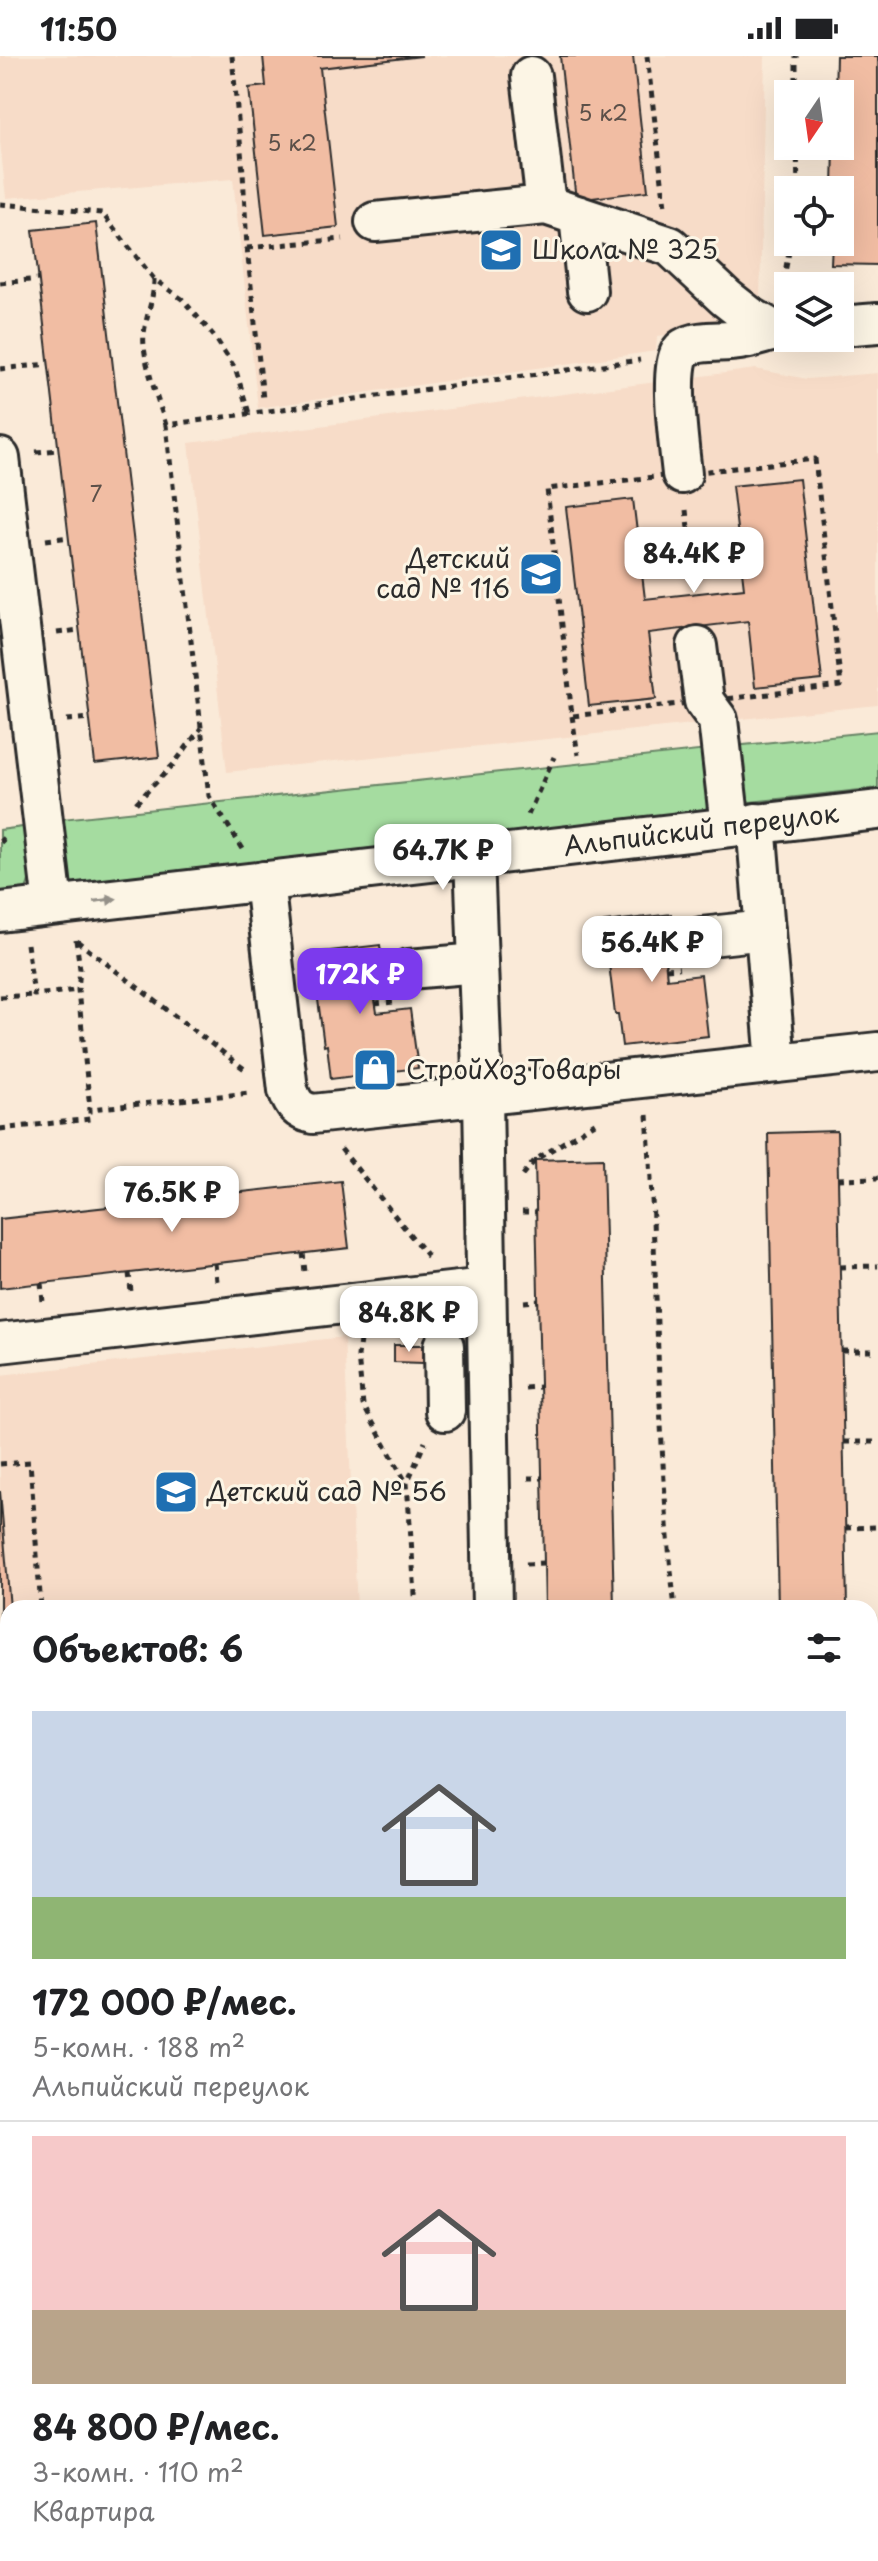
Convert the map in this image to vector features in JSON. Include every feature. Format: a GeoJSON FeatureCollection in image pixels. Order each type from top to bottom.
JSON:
{"type":"FeatureCollection","features":[{"type":"Feature","properties":{"kind":"street"},"geometry":{"type":"LineString","coordinates":[[531,76],[563,211],[587,291]]}},
{"type":"Feature","properties":{"kind":"street"},"geometry":{"type":"LineString","coordinates":[[375,222],[563,211],[670,246],[726,298],[774,326]]}},
{"type":"Feature","properties":{"kind":"street"},"geometry":{"type":"LineString","coordinates":[[854,325],[878,323]]}},
{"type":"Feature","properties":{"kind":"street"},"geometry":{"type":"LineString","coordinates":[[682,474],[675,389],[677,356],[682,349],[694,344],[738,340],[774,332]]}},
{"type":"Feature","properties":{"kind":"street"},"geometry":{"type":"LineString","coordinates":[[0,458],[12,664],[60,919]]}},
{"type":"Feature","properties":{"kind":"street"},"geometry":{"type":"LineString","coordinates":[[697,646],[704,701],[718,720],[765,930],[776,1063]]}},
{"type":"Feature","properties":{"kind":"street","name":"Альпийский переулок"},"geometry":{"type":"LineString","coordinates":[[0,912],[60,919],[255,867],[474,857],[878,810]]}},
{"type":"Feature","properties":{"kind":"street"},"geometry":{"type":"LineString","coordinates":[[474,857],[483,1097],[447,1332],[486,1378]]}},
{"type":"Feature","properties":{"kind":"street"},"geometry":{"type":"LineString","coordinates":[[255,867],[288,1090],[293,1103],[303,1112],[313,1114],[483,1097],[878,1052]]}},
{"type":"Feature","properties":{"kind":"street"},"geometry":{"type":"LineString","coordinates":[[701,937],[765,930]]}},
{"type":"Feature","properties":{"kind":"street"},"geometry":{"type":"LineString","coordinates":[[409,969],[478,963]]}},
{"type":"Feature","properties":{"kind":"street"},"geometry":{"type":"LineString","coordinates":[[0,1343],[364,1301],[447,1332],[486,1378],[492,1600]]}},
{"type":"Feature","properties":{"kind":"path"},"geometry":{"type":"LineString","coordinates":[[232,56],[263,399]]}},
{"type":"Feature","properties":{"kind":"path"},"geometry":{"type":"LineString","coordinates":[[647,56],[670,246]]}},
{"type":"Feature","properties":{"kind":"path"},"geometry":{"type":"LineString","coordinates":[[796,56],[796,80]]}},
{"type":"Feature","properties":{"kind":"path"},"geometry":{"type":"LineString","coordinates":[[0,204],[102,213],[154,279],[182,299],[214,336],[235,368],[249,413]]}},
{"type":"Feature","properties":{"kind":"path"},"geometry":{"type":"LineString","coordinates":[[247,248],[348,238],[375,222]]}},
{"type":"Feature","properties":{"kind":"path"},"geometry":{"type":"LineString","coordinates":[[0,283],[39,279]]}},
{"type":"Feature","properties":{"kind":"path"},"geometry":{"type":"LineString","coordinates":[[154,279],[144,348],[166,425],[209,796],[255,867]]}},
{"type":"Feature","properties":{"kind":"path"},"geometry":{"type":"LineString","coordinates":[[166,425],[677,356]]}},
{"type":"Feature","properties":{"kind":"path"},"geometry":{"type":"LineString","coordinates":[[0,369],[48,364]]}},
{"type":"Feature","properties":{"kind":"path"},"geometry":{"type":"LineString","coordinates":[[572,716],[841,686],[815,459],[547,489],[572,716],[578,755]]}},
{"type":"Feature","properties":{"kind":"path"},"geometry":{"type":"LineString","coordinates":[[136,803],[173,765],[201,727]]}},
{"type":"Feature","properties":{"kind":"path"},"geometry":{"type":"LineString","coordinates":[[60,919],[249,1072]]}},
{"type":"Feature","properties":{"kind":"path"},"geometry":{"type":"LineString","coordinates":[[26,938],[34,995]]}},
{"type":"Feature","properties":{"kind":"path"},"geometry":{"type":"LineString","coordinates":[[0,1129],[90,1119],[76,943]]}},
{"type":"Feature","properties":{"kind":"path"},"geometry":{"type":"LineString","coordinates":[[0,997],[78,990]]}},
{"type":"Feature","properties":{"kind":"path"},"geometry":{"type":"LineString","coordinates":[[645,1079],[655,1229],[668,1547],[674,1600]]}},
{"type":"Feature","properties":{"kind":"path"},"geometry":{"type":"LineString","coordinates":[[90,1109],[258,1092]]}},
{"type":"Feature","properties":{"kind":"path"},"geometry":{"type":"LineString","coordinates":[[520,1179],[535,1160],[599,1120]]}},
{"type":"Feature","properties":{"kind":"path"},"geometry":{"type":"LineString","coordinates":[[336,1143],[447,1332],[434,1424],[407,1483]]}},
{"type":"Feature","properties":{"kind":"path"},"geometry":{"type":"LineString","coordinates":[[838,1179],[878,1178]]}},
{"type":"Feature","properties":{"kind":"path"},"geometry":{"type":"LineString","coordinates":[[840,1267],[878,1266]]}},
{"type":"Feature","properties":{"kind":"path"},"geometry":{"type":"LineString","coordinates":[[364,1301],[358,1356],[363,1405],[407,1483],[415,1600]]}},
{"type":"Feature","properties":{"kind":"path"},"geometry":{"type":"LineString","coordinates":[[842,1351],[878,1351]]}},
{"type":"Feature","properties":{"kind":"path"},"geometry":{"type":"LineString","coordinates":[[844,1442],[878,1442]]}},
{"type":"Feature","properties":{"kind":"path"},"geometry":{"type":"LineString","coordinates":[[0,1464],[30,1462],[40,1600]]}},
{"type":"Feature","properties":{"kind":"path"},"geometry":{"type":"LineString","coordinates":[[845,1528],[878,1527]]}},
{"type":"Feature","properties":{"kind":"shaded area","name":"Школа № 325"},"geometry":{"type":"Polygon","coordinates":[[[0,56],[765,56],[760,303],[740,327],[657,336],[656,351],[258,408],[233,179],[6,198],[0,142],[0,56]]]}},
{"type":"Feature","properties":{"kind":"shaded area","name":"Детский сад № 116"},"geometry":{"type":"Polygon","coordinates":[[[756,369],[807,379],[878,373],[878,705],[227,772],[189,443],[756,369]]]}},
{"type":"Feature","properties":{"kind":"shaded area","name":"Детский сад № 56"},"geometry":{"type":"Polygon","coordinates":[[[344,1337],[357,1600],[0,1600],[0,1375],[344,1337]]]}},
{"type":"Feature","properties":{"kind":"green space"},"geometry":{"type":"Polygon","coordinates":[[[878,731],[878,788],[750,802],[743,797],[734,746],[878,731]]]}},
{"type":"Feature","properties":{"kind":"green space"},"geometry":{"type":"Polygon","coordinates":[[[707,750],[711,805],[704,810],[72,883],[65,870],[52,820],[707,750]]]}},
{"type":"Feature","properties":{"kind":"green space"},"geometry":{"type":"Polygon","coordinates":[[[31,826],[32,866],[26,889],[0,892],[0,830],[31,826]]]}},
{"type":"Feature","properties":{"kind":"building"},"geometry":{"type":"Polygon","coordinates":[[[263,56],[422,56],[320,68],[338,227],[265,235],[249,88],[266,86],[263,56]]]}},
{"type":"Feature","properties":{"kind":"building"},"geometry":{"type":"Polygon","coordinates":[[[560,56],[633,56],[648,191],[576,200],[560,56]]]}},
{"type":"Feature","properties":{"kind":"building"},"geometry":{"type":"Polygon","coordinates":[[[836,56],[878,56],[878,265],[831,264],[831,256],[854,256],[854,176],[833,176],[834,160],[854,160],[854,80],[835,80],[836,56]]]}},
{"type":"Feature","properties":{"kind":"building"},"geometry":{"type":"Polygon","coordinates":[[[96,223],[159,757],[95,764],[33,230],[96,223]]]}},
{"type":"Feature","properties":{"kind":"building"},"geometry":{"type":"Polygon","coordinates":[[[799,479],[822,680],[755,687],[748,621],[648,633],[656,699],[589,706],[566,507],[633,499],[645,599],[744,588],[732,486],[799,479]]]}},
{"type":"Feature","properties":{"kind":"building"},"geometry":{"type":"Polygon","coordinates":[[[671,914],[676,958],[665,959],[667,979],[701,975],[708,1036],[622,1046],[604,922],[671,914]]]}},
{"type":"Feature","properties":{"kind":"building"},"geometry":{"type":"Polygon","coordinates":[[[380,945],[386,992],[374,993],[377,1013],[410,1009],[418,1068],[331,1079],[312,953],[380,945]]]}},
{"type":"Feature","properties":{"kind":"building"},"geometry":{"type":"Polygon","coordinates":[[[837,1131],[847,1600],[778,1600],[768,1133],[837,1131]]]}},
{"type":"Feature","properties":{"kind":"building"},"geometry":{"type":"Polygon","coordinates":[[[603,1158],[614,1600],[545,1600],[535,1160],[603,1158]]]}},
{"type":"Feature","properties":{"kind":"building"},"geometry":{"type":"Polygon","coordinates":[[[341,1181],[349,1248],[0,1288],[0,1219],[341,1181]]]}},
{"type":"Feature","properties":{"kind":"building"},"geometry":{"type":"Polygon","coordinates":[[[394,1345],[424,1345],[423,1363],[394,1362],[394,1345]]]}},
{"type":"Feature","properties":{"kind":"building"},"geometry":{"type":"Polygon","coordinates":[[[0,1491],[9,1600],[0,1600],[0,1491]]]}},
{"type":"Feature","properties":{"kind":"place","name":"Школа № 325"},"geometry":{"type":"Point","coordinates":[501,250]}},
{"type":"Feature","properties":{"kind":"place","name":"Детский сад № 116"},"geometry":{"type":"Point","coordinates":[541,574]}},
{"type":"Feature","properties":{"kind":"place","name":"СтройХозТовары"},"geometry":{"type":"Point","coordinates":[375,1070]}},
{"type":"Feature","properties":{"kind":"place","name":"Детский сад № 56"},"geometry":{"type":"Point","coordinates":[176,1492]}}]}
